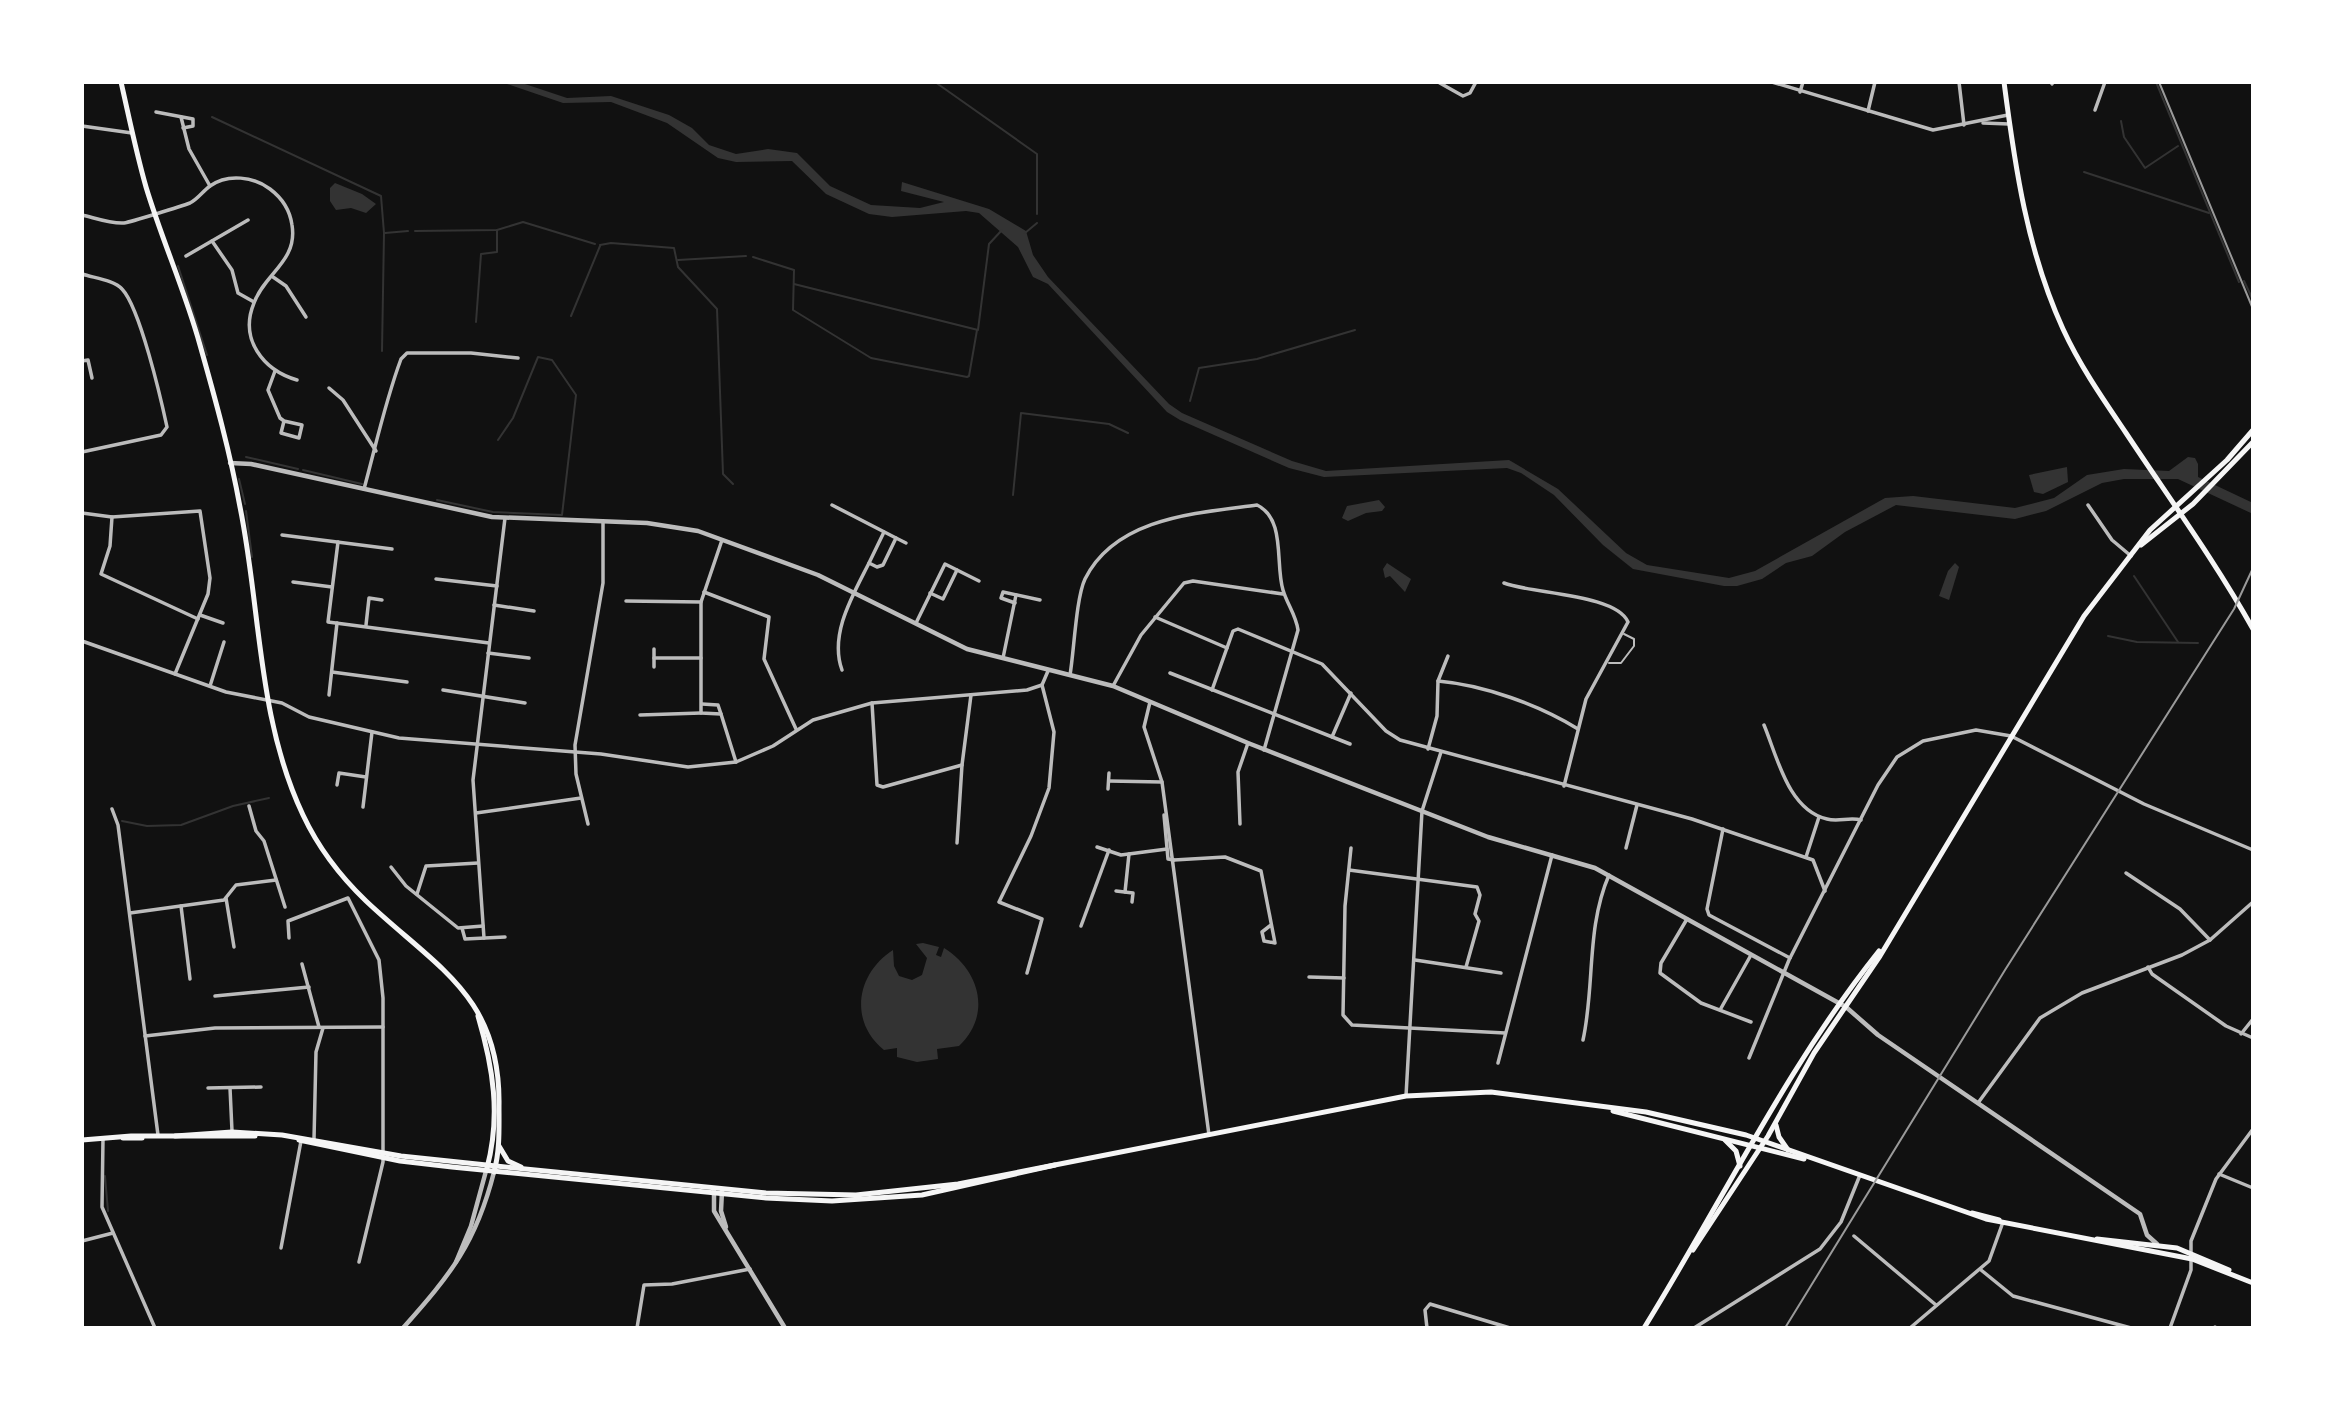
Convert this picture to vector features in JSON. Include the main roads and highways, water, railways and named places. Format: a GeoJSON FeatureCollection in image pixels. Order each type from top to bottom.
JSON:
{"type":"FeatureCollection","features":[{"type":"Feature","properties":{"kind":"main road"},"geometry":{"type":"LineString","coordinates":[[121,82],[132,133],[155,212],[200,343],[241,507],[267,699],[293,792],[323,850],[366,901],[450,974],[491,1038],[498,1070],[499,1146],[495,1169]]}},
{"type":"Feature","properties":{"kind":"main road"},"geometry":{"type":"LineString","coordinates":[[2004,82],[2025,217],[2048,292],[2079,360],[2253,629]]}},
{"type":"Feature","properties":{"kind":"main road"},"geometry":{"type":"LineString","coordinates":[[1693,1250],[1756,1138],[1886,942],[2084,616],[2150,530],[2206,479],[2253,430]]}},
{"type":"Feature","properties":{"kind":"main road"},"geometry":{"type":"LineString","coordinates":[[2138,546],[2181,514],[2253,442]]}},
{"type":"Feature","properties":{"kind":"main road"},"geometry":{"type":"LineString","coordinates":[[1644,1328],[1765,1141],[1843,1005]]}},
{"type":"Feature","properties":{"kind":"main road"},"geometry":{"type":"LineString","coordinates":[[476,1011],[490,1054],[494,1084],[493,1136],[487,1168]]}},
{"type":"Feature","properties":{"kind":"main road"},"geometry":{"type":"LineString","coordinates":[[495,1169],[530,1170],[722,1191],[796,1195],[887,1194],[1055,1165],[1406,1096],[1491,1092],[1610,1110],[1646,1112],[1756,1138],[1827,1165]]}},
{"type":"Feature","properties":{"kind":"main road"},"geometry":{"type":"LineString","coordinates":[[1610,1110],[1827,1165],[2002,1221],[2191,1256]]}},
{"type":"Feature","properties":{"kind":"main road"},"geometry":{"type":"LineString","coordinates":[[1776,1122],[1779,1137],[1788,1150]]}},
{"type":"Feature","properties":{"kind":"main road"},"geometry":{"type":"LineString","coordinates":[[82,1140],[232,1132],[314,1139],[382,1155]]}},
{"type":"Feature","properties":{"kind":"main road"},"geometry":{"type":"LineString","coordinates":[[175,1136],[261,1136],[495,1169],[714,1190]]}},
{"type":"Feature","properties":{"kind":"main road"},"geometry":{"type":"LineString","coordinates":[[1724,1139],[1736,1152],[1740,1166]]}},
{"type":"Feature","properties":{"kind":"main road"},"geometry":{"type":"LineString","coordinates":[[499,1146],[509,1161],[530,1170]]}},
{"type":"Feature","properties":{"kind":"main road"},"geometry":{"type":"LineString","coordinates":[[2073,1236],[2157,1244],[2253,1282]]}},
{"type":"Feature","properties":{"kind":"waterway"},"geometry":{"type":"LineString","coordinates":[[935,82],[1037,154],[1037,214]]}},
{"type":"Feature","properties":{"kind":"waterway"},"geometry":{"type":"LineString","coordinates":[[2156,82],[2239,282]]}},
{"type":"Feature","properties":{"kind":"waterway"},"geometry":{"type":"LineString","coordinates":[[212,117],[381,196],[384,233],[382,351]]}},
{"type":"Feature","properties":{"kind":"waterway"},"geometry":{"type":"LineString","coordinates":[[2121,121],[2124,137],[2145,168],[2178,146]]}},
{"type":"Feature","properties":{"kind":"waterway"},"geometry":{"type":"LineString","coordinates":[[2084,172],[2209,213]]}},
{"type":"Feature","properties":{"kind":"waterway"},"geometry":{"type":"LineString","coordinates":[[415,231],[497,230],[523,222],[595,244]]}},
{"type":"Feature","properties":{"kind":"waterway"},"geometry":{"type":"LineString","coordinates":[[1025,233],[1037,223]]}},
{"type":"Feature","properties":{"kind":"waterway"},"geometry":{"type":"LineString","coordinates":[[476,322],[481,254],[497,252],[497,230]]}},
{"type":"Feature","properties":{"kind":"waterway"},"geometry":{"type":"LineString","coordinates":[[794,284],[978,330],[989,244],[1002,230]]}},
{"type":"Feature","properties":{"kind":"waterway"},"geometry":{"type":"LineString","coordinates":[[385,233],[408,231]]}},
{"type":"Feature","properties":{"kind":"waterway"},"geometry":{"type":"LineString","coordinates":[[600,245],[611,243],[674,248],[678,267],[717,309],[723,474],[733,484]]}},
{"type":"Feature","properties":{"kind":"waterway"},"geometry":{"type":"LineString","coordinates":[[571,316],[600,246]]}},
{"type":"Feature","properties":{"kind":"waterway"},"geometry":{"type":"LineString","coordinates":[[678,260],[746,256]]}},
{"type":"Feature","properties":{"kind":"waterway"},"geometry":{"type":"LineString","coordinates":[[753,257],[794,270],[793,310],[871,358],[967,377],[977,330]]}},
{"type":"Feature","properties":{"kind":"waterway"},"geometry":{"type":"LineString","coordinates":[[178,266],[207,355]]}},
{"type":"Feature","properties":{"kind":"waterway"},"geometry":{"type":"LineString","coordinates":[[2244,281],[2253,300]]}},
{"type":"Feature","properties":{"kind":"waterway"},"geometry":{"type":"LineString","coordinates":[[1190,401],[1199,368],[1257,359],[1355,330]]}},
{"type":"Feature","properties":{"kind":"waterway"},"geometry":{"type":"LineString","coordinates":[[437,500],[493,512],[562,515],[576,395],[552,360],[538,357],[513,418],[498,440]]}},
{"type":"Feature","properties":{"kind":"waterway"},"geometry":{"type":"LineString","coordinates":[[1013,495],[1021,413],[1109,424],[1128,433]]}},
{"type":"Feature","properties":{"kind":"waterway"},"geometry":{"type":"LineString","coordinates":[[246,457],[298,469]]}},
{"type":"Feature","properties":{"kind":"waterway"},"geometry":{"type":"LineString","coordinates":[[303,470],[362,484]]}},
{"type":"Feature","properties":{"kind":"waterway"},"geometry":{"type":"LineString","coordinates":[[239,479],[245,504]]}},
{"type":"Feature","properties":{"kind":"waterway"},"geometry":{"type":"LineString","coordinates":[[246,511],[252,557]]}},
{"type":"Feature","properties":{"kind":"waterway"},"geometry":{"type":"LineString","coordinates":[[2134,576],[2178,642]]}},
{"type":"Feature","properties":{"kind":"waterway"},"geometry":{"type":"LineString","coordinates":[[2108,636],[2137,642],[2198,643]]}},
{"type":"Feature","properties":{"kind":"waterway"},"geometry":{"type":"LineString","coordinates":[[122,821],[147,826],[181,825],[233,806],[269,798]]}},
{"type":"Feature","properties":{"kind":"waterway"},"geometry":{"type":"LineString","coordinates":[[105,1176],[108,1211]]}},
{"type":"Feature","properties":{"kind":"railway"},"geometry":{"type":"LineString","coordinates":[[2159,82],[2253,309]]}},
{"type":"Feature","properties":{"kind":"railway"},"geometry":{"type":"LineString","coordinates":[[1785,1328],[2005,970],[2234,609],[2253,568]]}}]}
